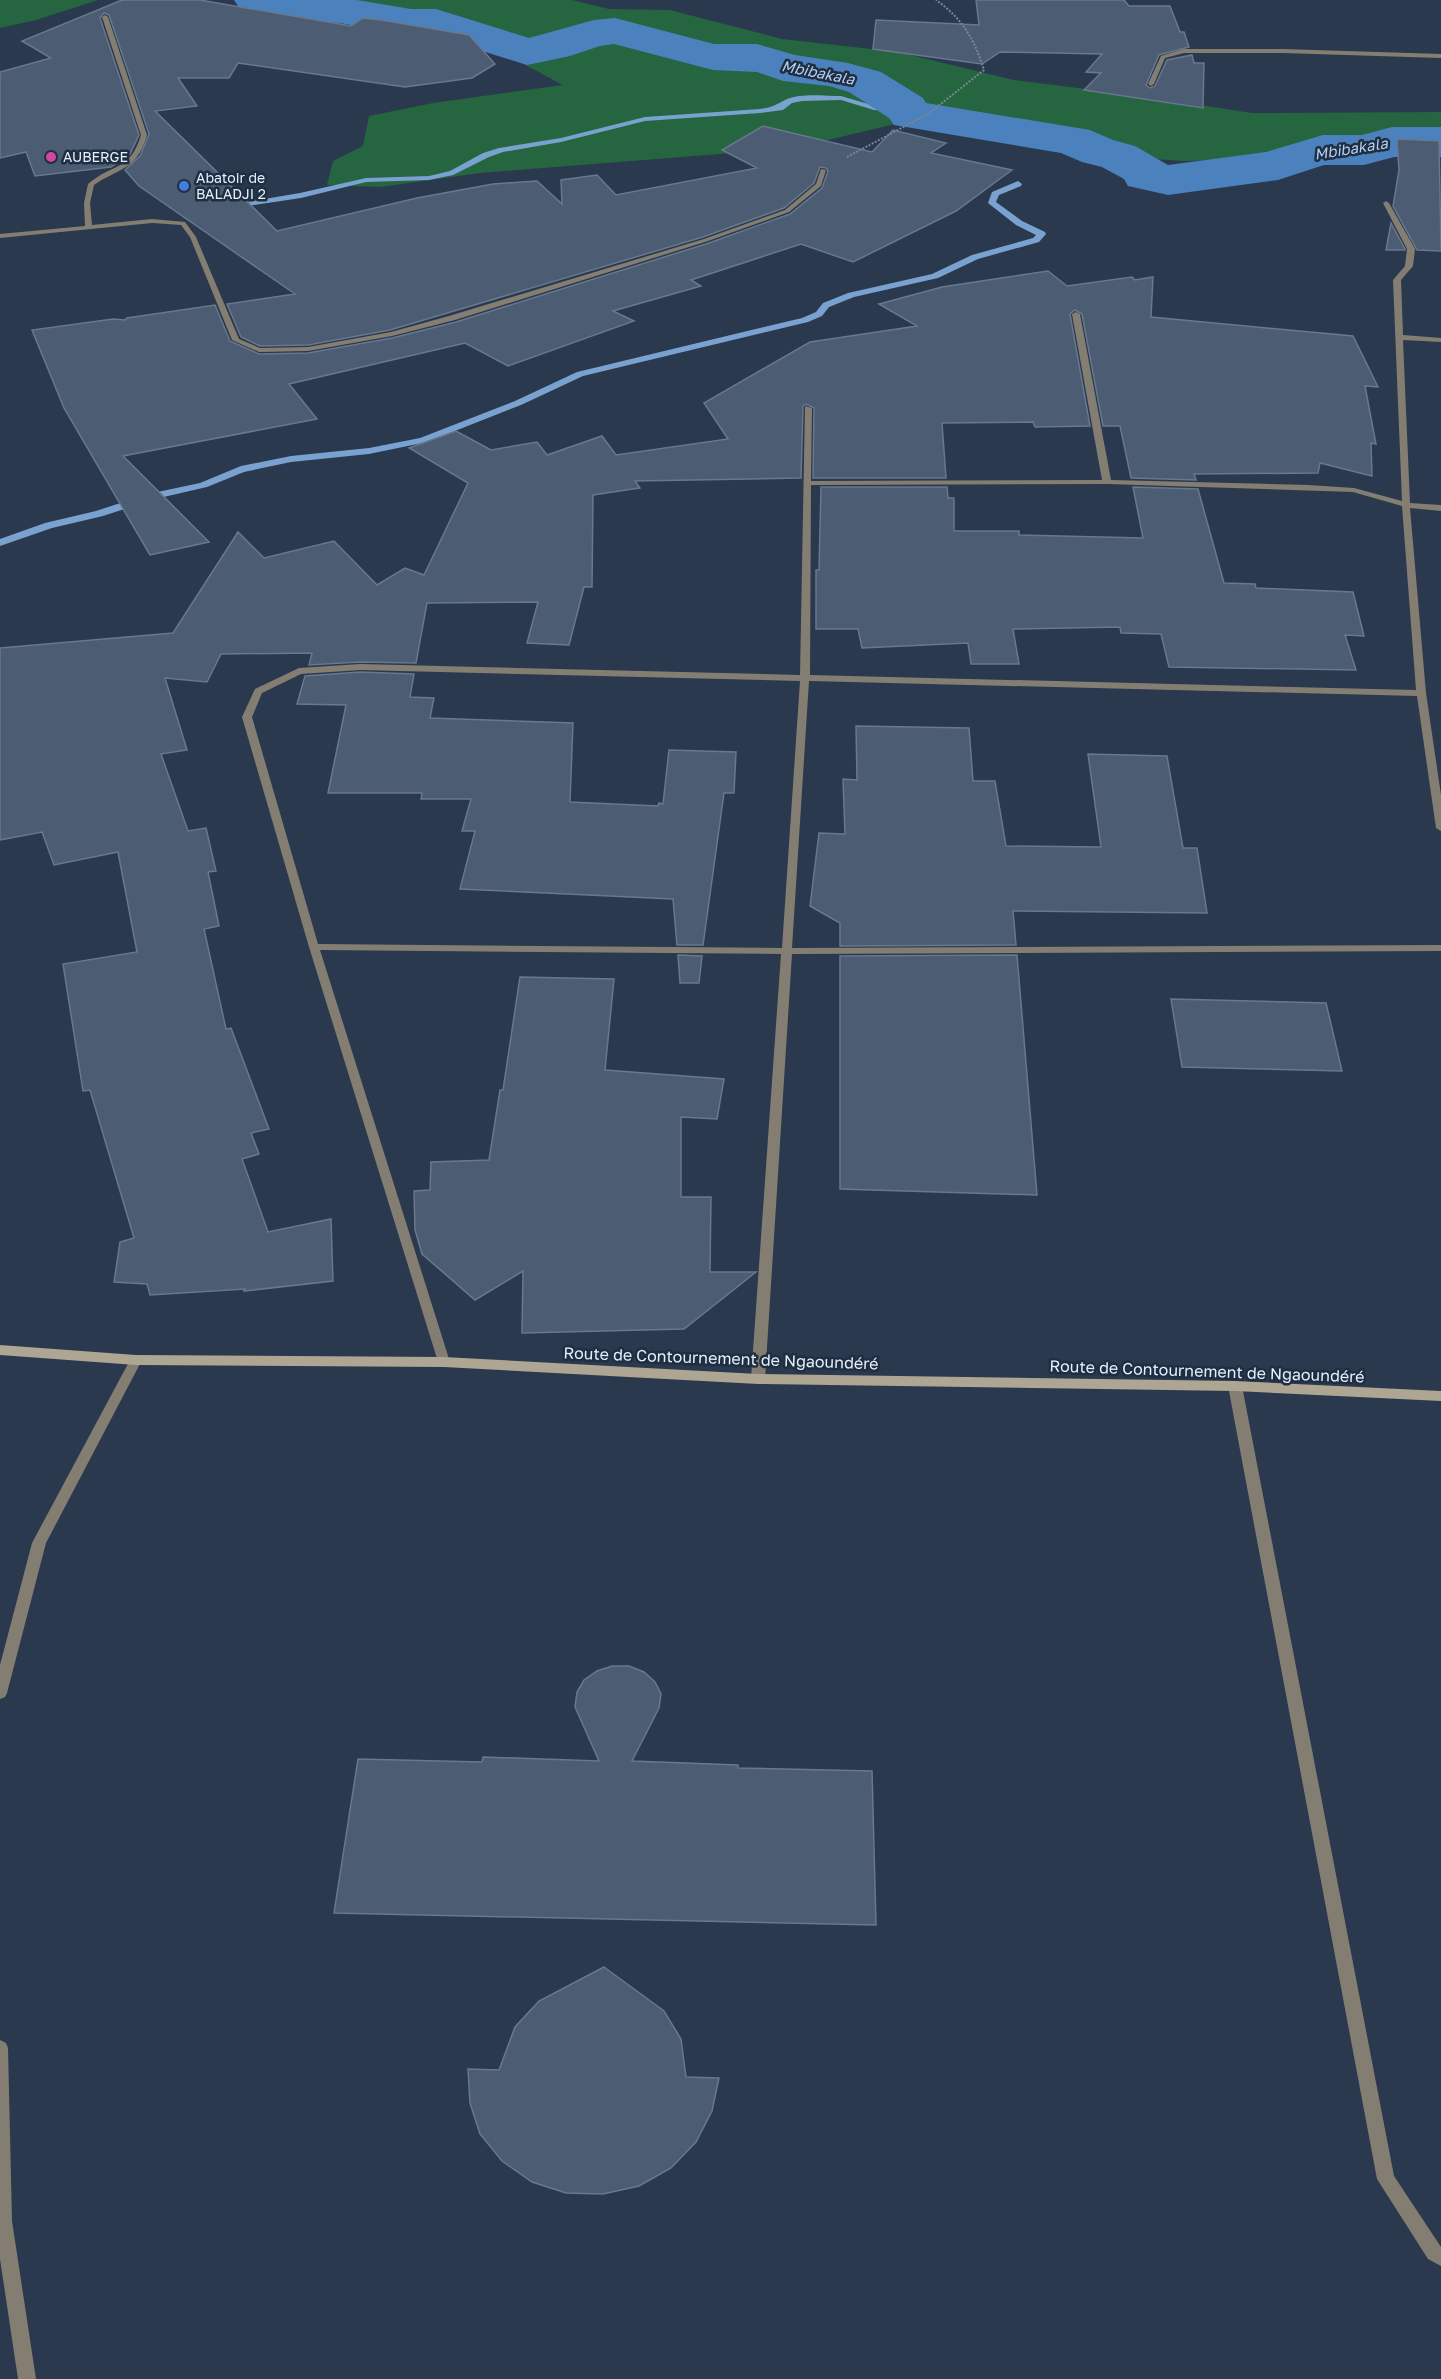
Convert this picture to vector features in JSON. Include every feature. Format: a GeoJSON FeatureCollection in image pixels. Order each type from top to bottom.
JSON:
{"type":"FeatureCollection","features":[{"type":"Feature","properties":{"kind":"street"},"geometry":{"type":"LineString","coordinates":[[89,228],[87,203],[91,184],[101,176],[132,162],[141,149],[144,135],[105,17]]}},
{"type":"Feature","properties":{"kind":"street"},"geometry":{"type":"LineString","coordinates":[[1151,84],[1163,57],[1184,51],[1283,51],[1441,56]]}},
{"type":"Feature","properties":{"kind":"street"},"geometry":{"type":"LineString","coordinates":[[0,237],[152,221],[183,223],[193,237],[237,340],[259,350],[308,349],[392,334],[452,318],[706,240],[787,211],[819,185],[823,170]]}},
{"type":"Feature","properties":{"kind":"street"},"geometry":{"type":"LineString","coordinates":[[1386,203],[1411,249],[1409,266],[1396,280],[1406,505],[1421,693],[1441,828]]}},
{"type":"Feature","properties":{"kind":"street"},"geometry":{"type":"LineString","coordinates":[[1076,314],[1107,482]]}},
{"type":"Feature","properties":{"kind":"street"},"geometry":{"type":"LineString","coordinates":[[1398,337],[1441,340]]}},
{"type":"Feature","properties":{"kind":"street"},"geometry":{"type":"LineString","coordinates":[[758,1378],[805,677],[808,408]]}},
{"type":"Feature","properties":{"kind":"street"},"geometry":{"type":"LineString","coordinates":[[807,483],[1107,482],[1308,487],[1354,490],[1406,505],[1441,508]]}},
{"type":"Feature","properties":{"kind":"street"},"geometry":{"type":"LineString","coordinates":[[444,1362],[314,947],[247,717],[258,691],[299,671],[360,667],[1421,693]]}},
{"type":"Feature","properties":{"kind":"street"},"geometry":{"type":"LineString","coordinates":[[1428,744],[1441,746]]}},
{"type":"Feature","properties":{"kind":"street"},"geometry":{"type":"LineString","coordinates":[[314,947],[787,951],[1441,948]]}},
{"type":"Feature","properties":{"kind":"street","name":"Route de Contournement de Ngaoundéré"},"geometry":{"type":"LineString","coordinates":[[0,1350],[136,1360],[444,1362],[758,1378],[1235,1386],[1441,1396]]}},
{"type":"Feature","properties":{"kind":"street"},"geometry":{"type":"LineString","coordinates":[[0,1693],[39,1543],[136,1360]]}},
{"type":"Feature","properties":{"kind":"street"},"geometry":{"type":"LineString","coordinates":[[1235,1386],[1386,2180],[1434,2253],[1441,2257]]}},
{"type":"Feature","properties":{"kind":"street"},"geometry":{"type":"LineString","coordinates":[[0,2048],[3,2221],[27,2379]]}},
{"type":"Feature","properties":{"kind":"path"},"geometry":{"type":"LineString","coordinates":[[823,170],[928,114],[984,70],[979,50],[970,31],[954,11],[936,0]]}},
{"type":"Feature","properties":{"kind":"green space"},"geometry":{"type":"Polygon","coordinates":[[[0,0],[98,0],[36,20],[0,28],[0,0]]]}},
{"type":"Feature","properties":{"kind":"green space","name":"Mbibakala"},"geometry":{"type":"Polygon","coordinates":[[[300,0],[572,0],[609,9],[670,10],[782,39],[898,52],[1014,80],[1252,113],[1441,112],[1441,144],[1384,147],[1274,159],[1184,161],[1091,155],[1016,132],[903,122],[795,148],[480,173],[380,187],[327,185],[333,161],[363,146],[369,116],[433,103],[563,85],[516,60],[451,18],[373,19],[300,0]]]}},
{"type":"Feature","properties":{"kind":"building"},"geometry":{"type":"Polygon","coordinates":[[[122,0],[200,0],[351,26],[363,18],[469,35],[495,64],[472,78],[405,87],[238,63],[229,78],[178,78],[197,106],[155,111],[277,231],[417,198],[493,184],[537,181],[562,204],[561,180],[597,175],[616,195],[757,168],[722,150],[763,126],[872,152],[893,130],[946,143],[931,153],[1012,170],[956,211],[853,262],[801,244],[691,280],[701,286],[613,311],[634,321],[508,366],[465,343],[289,384],[317,419],[123,456],[209,542],[150,555],[64,408],[32,330],[113,319],[125,320],[215,305],[230,341],[259,354],[308,353],[392,338],[456,322],[709,243],[790,214],[822,188],[828,171],[820,167],[814,183],[784,208],[703,237],[390,330],[308,345],[260,346],[241,337],[227,304],[295,294],[139,186],[125,170],[140,156],[149,134],[109,15],[104,13],[100,18],[139,135],[130,154],[111,167],[35,176],[26,152],[0,158],[0,72],[51,58],[22,41],[122,0]]]}},
{"type":"Feature","properties":{"kind":"building"},"geometry":{"type":"Polygon","coordinates":[[[976,0],[1124,0],[1129,6],[1170,6],[1180,32],[1184,32],[1189,47],[1159,55],[1146,85],[1150,88],[1155,86],[1167,60],[1192,55],[1194,63],[1204,63],[1203,108],[1084,90],[1101,73],[1086,72],[1102,54],[1000,52],[982,64],[873,49],[876,20],[979,25],[976,0]]]}},
{"type":"Feature","properties":{"kind":"building"},"geometry":{"type":"Polygon","coordinates":[[[1397,139],[1439,141],[1441,251],[1417,250],[1393,206],[1399,170],[1397,139]]]}},
{"type":"Feature","properties":{"kind":"building"},"geometry":{"type":"Polygon","coordinates":[[[1391,223],[1405,249],[1405,250],[1386,250],[1391,223]]]}},
{"type":"Feature","properties":{"kind":"building"},"geometry":{"type":"Polygon","coordinates":[[[1048,271],[1067,286],[1132,277],[1135,280],[1153,277],[1151,317],[1353,336],[1378,387],[1365,386],[1376,444],[1371,443],[1372,476],[1320,463],[1318,473],[1194,474],[1196,480],[1131,478],[1120,426],[1103,426],[1082,314],[1075,310],[1070,314],[1090,426],[1035,427],[1033,422],[942,423],[946,478],[813,478],[814,408],[806,404],[803,406],[801,478],[635,481],[640,488],[593,495],[592,587],[584,587],[569,645],[527,643],[538,602],[427,603],[416,663],[360,662],[309,665],[312,653],[221,654],[207,682],[165,678],[187,750],[161,754],[188,831],[206,828],[216,871],[208,872],[219,926],[204,929],[226,1029],[231,1028],[269,1129],[251,1133],[259,1154],[242,1159],[268,1232],[331,1219],[333,1281],[244,1291],[245,1289],[150,1295],[147,1284],[114,1282],[120,1242],[134,1238],[90,1090],[83,1091],[63,964],[137,952],[118,852],[54,865],[42,832],[0,840],[0,648],[173,633],[238,532],[264,558],[334,541],[377,585],[405,568],[424,575],[468,483],[409,448],[456,431],[491,450],[537,442],[547,455],[602,436],[616,455],[728,439],[704,403],[810,342],[917,326],[879,304],[942,287],[1048,271]]]}},
{"type":"Feature","properties":{"kind":"building"},"geometry":{"type":"Polygon","coordinates":[[[821,487],[947,487],[948,498],[954,498],[954,531],[1019,531],[1019,535],[1143,538],[1133,487],[1198,489],[1224,583],[1255,584],[1256,588],[1353,592],[1364,636],[1345,635],[1356,670],[1169,667],[1161,634],[1121,633],[1120,627],[1013,629],[1019,664],[971,664],[968,643],[862,648],[858,629],[816,629],[816,570],[819,570],[821,487]]]}},
{"type":"Feature","properties":{"kind":"building"},"geometry":{"type":"Polygon","coordinates":[[[360,672],[414,674],[410,697],[434,698],[430,718],[573,723],[570,802],[658,806],[659,803],[663,804],[669,750],[736,752],[734,793],[724,793],[703,945],[677,945],[673,899],[460,889],[475,831],[462,831],[471,799],[421,799],[422,793],[328,793],[346,705],[297,704],[305,676],[360,672]]]}},
{"type":"Feature","properties":{"kind":"building"},"geometry":{"type":"Polygon","coordinates":[[[856,726],[969,728],[973,781],[995,781],[1006,846],[1101,847],[1088,754],[1167,756],[1183,848],[1197,848],[1207,913],[1013,911],[1016,945],[840,946],[840,923],[810,906],[819,833],[845,834],[843,779],[857,780],[856,726]]]}},
{"type":"Feature","properties":{"kind":"building"},"geometry":{"type":"Polygon","coordinates":[[[678,955],[702,956],[699,983],[680,983],[678,955]]]}},
{"type":"Feature","properties":{"kind":"building"},"geometry":{"type":"Polygon","coordinates":[[[1017,955],[1037,1195],[840,1189],[840,956],[1017,955]]]}},
{"type":"Feature","properties":{"kind":"building"},"geometry":{"type":"Polygon","coordinates":[[[520,977],[614,979],[605,1070],[724,1079],[717,1119],[681,1117],[681,1197],[711,1197],[710,1272],[756,1272],[684,1329],[522,1333],[523,1271],[475,1300],[422,1254],[415,1230],[414,1191],[430,1190],[431,1162],[489,1160],[500,1090],[503,1090],[520,977]]]}},
{"type":"Feature","properties":{"kind":"building"},"geometry":{"type":"Polygon","coordinates":[[[1171,999],[1326,1003],[1342,1071],[1182,1067],[1171,999]]]}},
{"type":"Feature","properties":{"kind":"building"},"geometry":{"type":"Polygon","coordinates":[[[612,1666],[629,1666],[644,1672],[655,1682],[661,1694],[659,1708],[632,1761],[738,1765],[738,1768],[872,1771],[876,1925],[334,1913],[358,1759],[482,1762],[483,1757],[599,1761],[575,1707],[577,1692],[584,1680],[597,1671],[612,1666]]]}},
{"type":"Feature","properties":{"kind":"building"},"geometry":{"type":"Polygon","coordinates":[[[604,1967],[664,2011],[681,2039],[686,2077],[719,2078],[712,2111],[696,2142],[671,2168],[639,2186],[603,2194],[566,2193],[532,2182],[502,2161],[480,2134],[470,2103],[468,2069],[499,2070],[515,2027],[539,2001],[604,1967]]]}},
{"type":"Feature","properties":{"kind":"waterway","name":"Mbibakala"},"geometry":{"type":"LineString","coordinates":[[255,0],[265,4],[339,10],[411,22],[436,22],[527,52],[554,47],[594,33],[615,31],[713,57],[757,58],[773,61],[783,67],[832,73],[865,82],[906,108],[911,115],[1073,140],[1099,152],[1118,156],[1141,169],[1146,175],[1168,180],[1278,165],[1292,158],[1323,150],[1364,150],[1392,142],[1441,142]]}},
{"type":"Feature","properties":{"kind":"waterway"},"geometry":{"type":"LineString","coordinates":[[228,206],[301,195],[366,180],[429,178],[453,173],[486,155],[502,150],[561,140],[645,119],[760,111],[780,108],[790,101],[802,99],[841,98],[874,108],[908,111]]}},
{"type":"Feature","properties":{"kind":"waterway"},"geometry":{"type":"LineString","coordinates":[[0,543],[49,525],[99,514],[152,496],[203,485],[241,469],[291,459],[369,451],[423,440],[518,403],[580,374],[805,320],[819,314],[826,305],[851,295],[935,276],[975,257],[1036,240],[1042,234],[1019,223],[992,203],[995,194],[1018,184]]}},
{"type":"Feature","properties":{"kind":"place","name":"AUBERGE"},"geometry":{"type":"Point","coordinates":[51,157]}},
{"type":"Feature","properties":{"kind":"place","name":"Abatoir de BALADJI 2"},"geometry":{"type":"Point","coordinates":[184,186]}}]}
